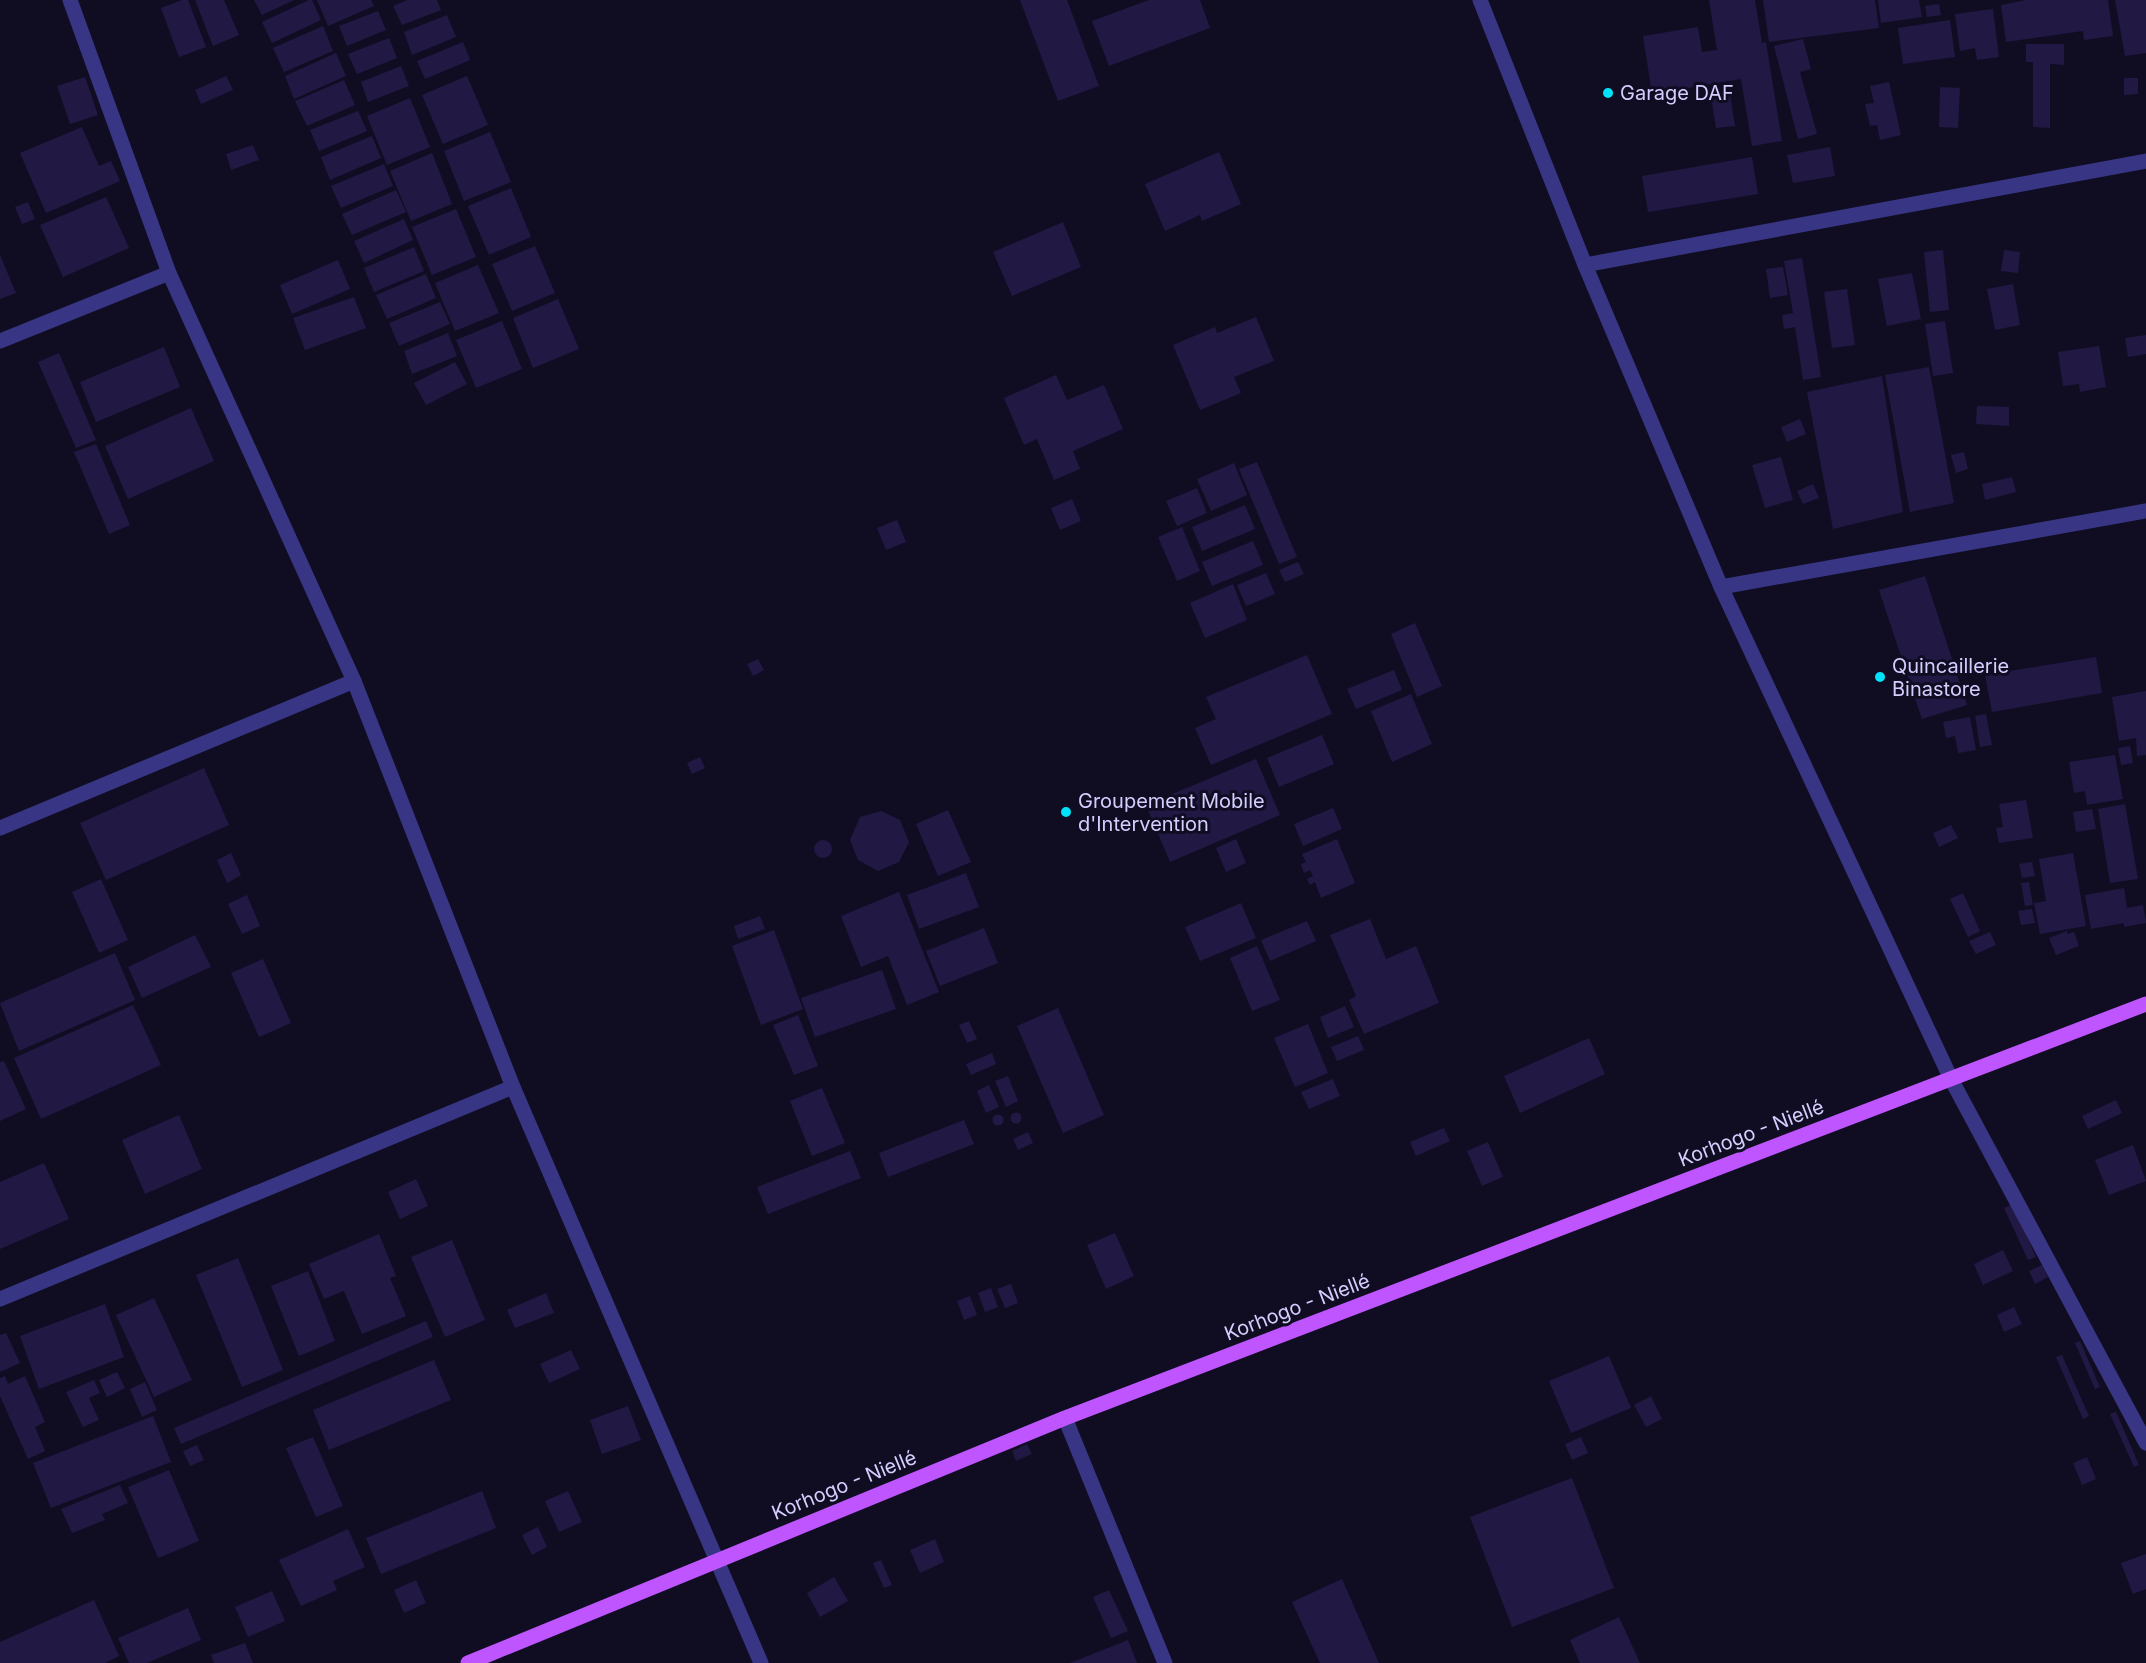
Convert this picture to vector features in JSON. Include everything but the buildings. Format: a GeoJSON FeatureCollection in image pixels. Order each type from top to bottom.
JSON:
{"type":"FeatureCollection","features":[{"type":"Feature","properties":{"kind":"main road","name":"Korhogo - Niellé"},"geometry":{"type":"LineString","coordinates":[[468,1663],[1065,1418],[2146,1004]]}},
{"type":"Feature","properties":{"kind":"street"},"geometry":{"type":"LineString","coordinates":[[70,0],[169,273],[354,681],[513,1087],[761,1663]]}},
{"type":"Feature","properties":{"kind":"street"},"geometry":{"type":"LineString","coordinates":[[1480,0],[1586,265],[1720,587],[1951,1079],[2146,1443]]}},
{"type":"Feature","properties":{"kind":"street"},"geometry":{"type":"LineString","coordinates":[[1586,265],[2146,161]]}},
{"type":"Feature","properties":{"kind":"street"},"geometry":{"type":"LineString","coordinates":[[0,341],[169,273]]}},
{"type":"Feature","properties":{"kind":"street"},"geometry":{"type":"LineString","coordinates":[[1720,587],[2146,511]]}},
{"type":"Feature","properties":{"kind":"street"},"geometry":{"type":"LineString","coordinates":[[0,828],[354,681]]}},
{"type":"Feature","properties":{"kind":"street"},"geometry":{"type":"LineString","coordinates":[[0,1299],[513,1087]]}},
{"type":"Feature","properties":{"kind":"street"},"geometry":{"type":"LineString","coordinates":[[1065,1418],[1165,1663]]}},
{"type":"Feature","properties":{"kind":"place","name":"Garage DAF"},"geometry":{"type":"Point","coordinates":[1608,93]}},
{"type":"Feature","properties":{"kind":"place","name":"Quincaillerie Binastore"},"geometry":{"type":"Point","coordinates":[1880,677]}},
{"type":"Feature","properties":{"kind":"place","name":"Groupement Mobile d'Intervention"},"geometry":{"type":"Point","coordinates":[1066,812]}}]}
